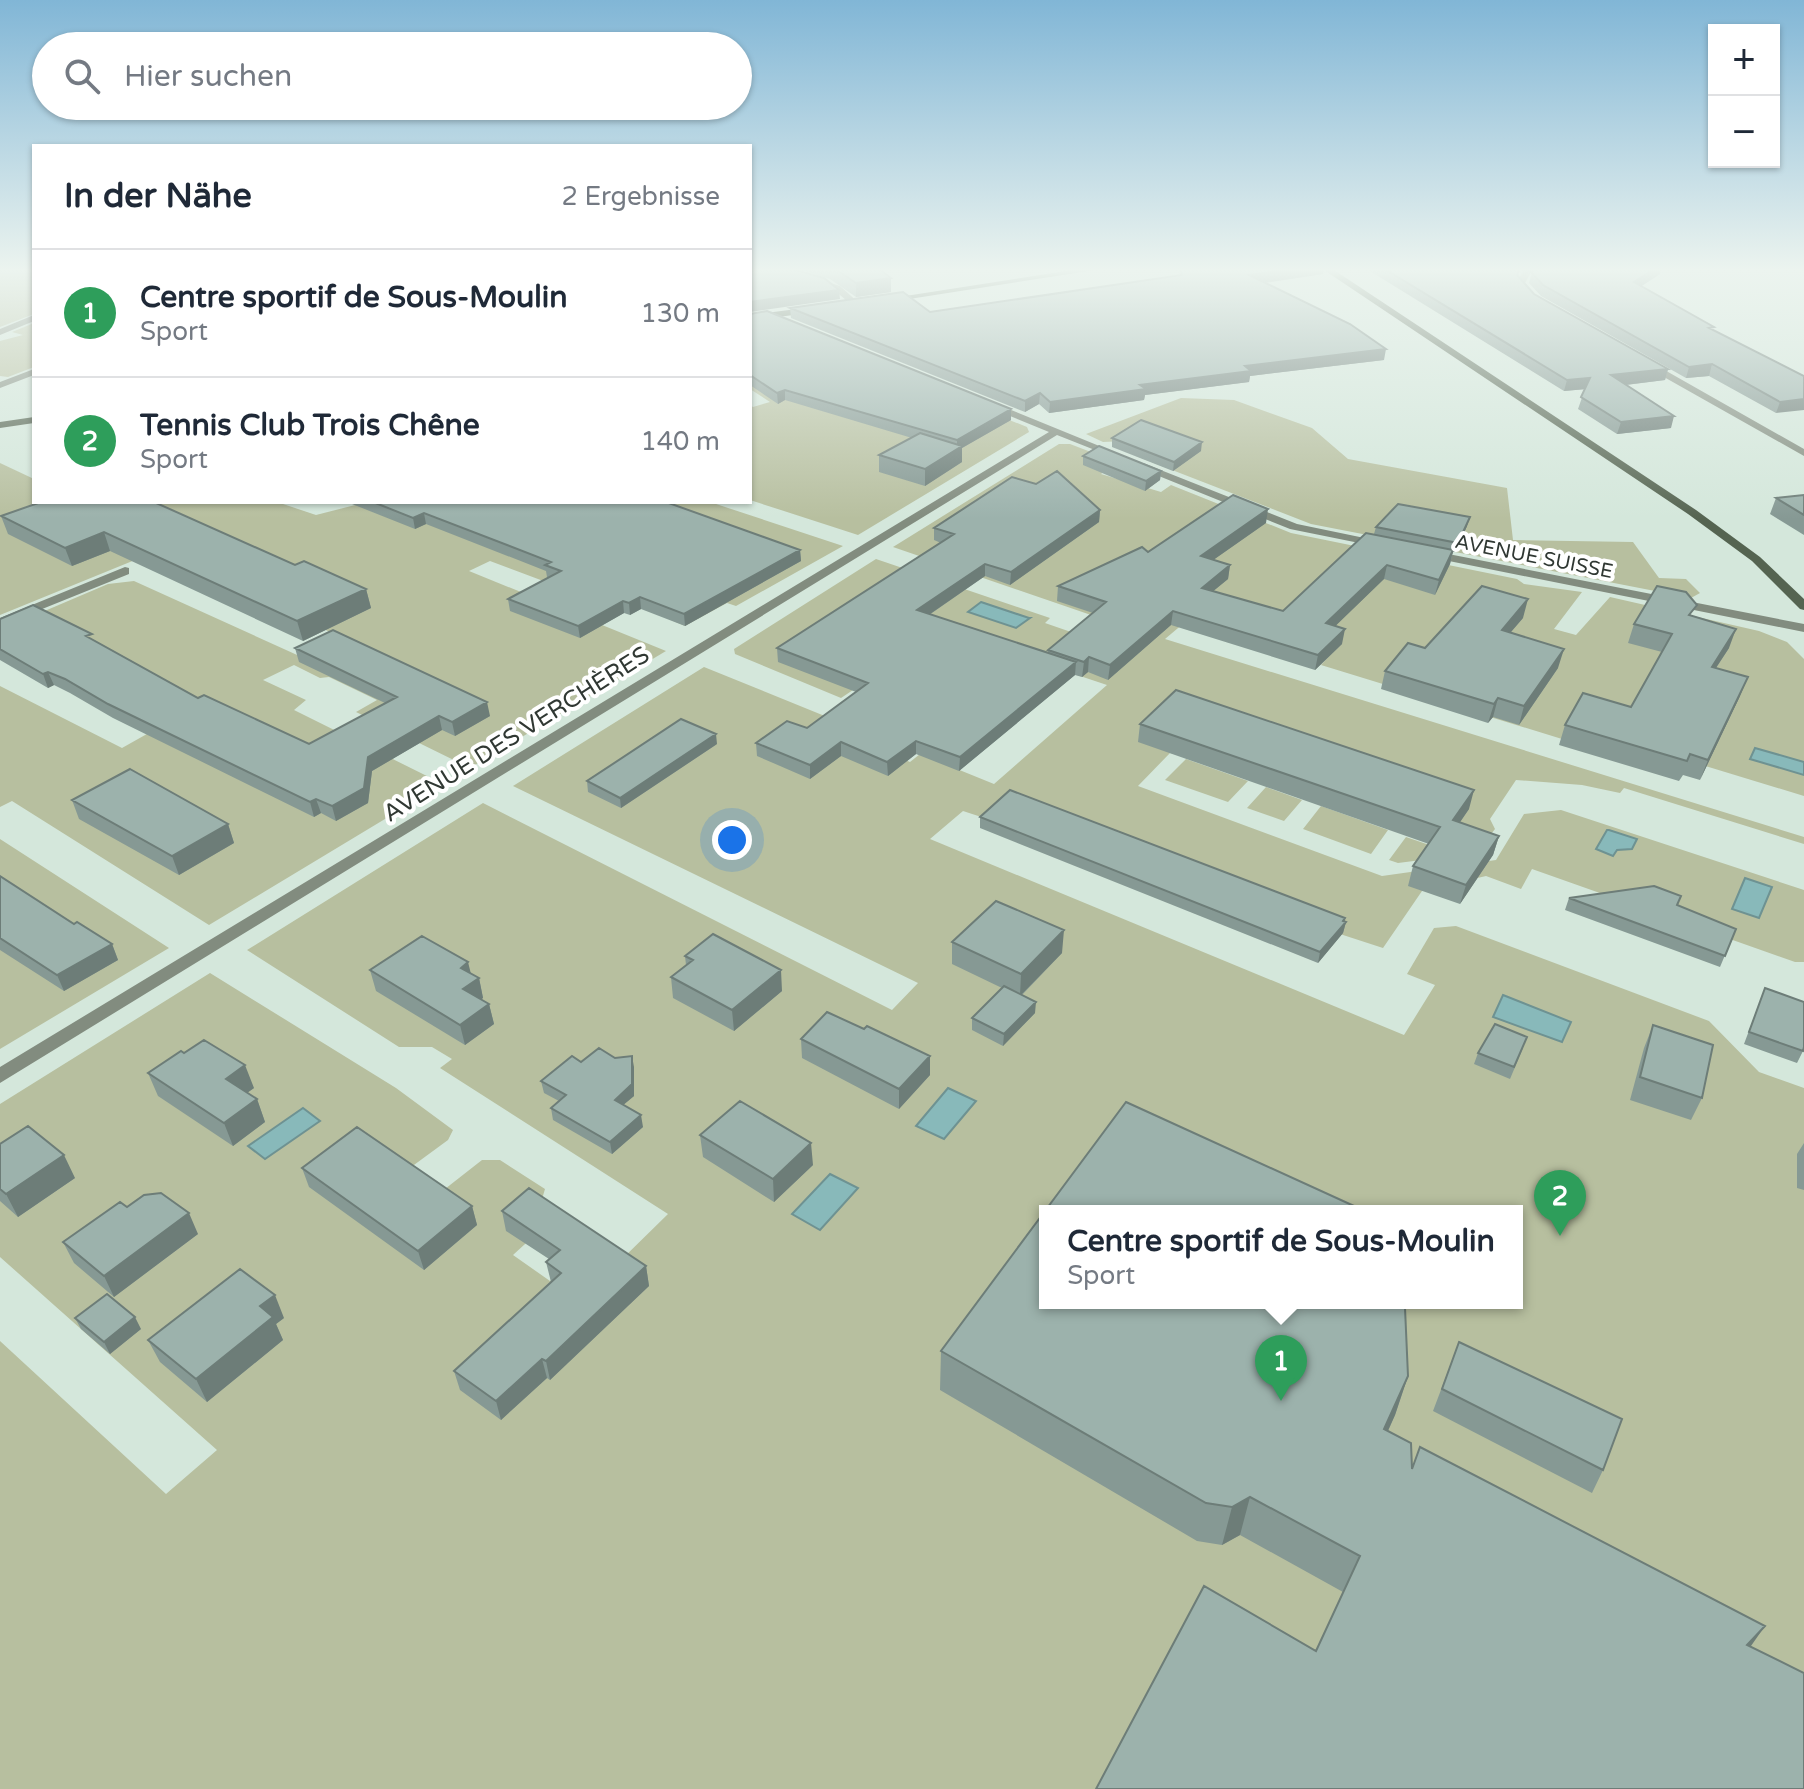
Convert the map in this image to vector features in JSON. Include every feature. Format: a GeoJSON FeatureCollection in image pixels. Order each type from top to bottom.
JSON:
{"type":"FeatureCollection","features":[{"type":"Feature","properties":{"kind":"main road"},"geometry":{"type":"LineString","coordinates":[[1451,351],[1692,512],[1756,559],[1804,606]]}},
{"type":"Feature","properties":{"kind":"main road"},"geometry":{"type":"LineString","coordinates":[[0,425],[32,420]]}},
{"type":"Feature","properties":{"kind":"street"},"geometry":{"type":"LineString","coordinates":[[1642,361],[1804,453]]}},
{"type":"Feature","properties":{"kind":"street"},"geometry":{"type":"LineString","coordinates":[[0,385],[32,373]]}},
{"type":"Feature","properties":{"kind":"street"},"geometry":{"type":"LineString","coordinates":[[973,397],[1123,458]]}},
{"type":"Feature","properties":{"kind":"street","name":"AVENUE DES VERCHÈRES"},"geometry":{"type":"LineString","coordinates":[[0,1076],[1057,431]]}},
{"type":"Feature","properties":{"kind":"street"},"geometry":{"type":"LineString","coordinates":[[1137,464],[1294,527],[1387,546]]}},
{"type":"Feature","properties":{"kind":"street","name":"AVENUE SUISSE"},"geometry":{"type":"LineString","coordinates":[[1417,552],[1804,628]]}},
{"type":"Feature","properties":{"kind":"street"},"geometry":{"type":"LineString","coordinates":[[0,622],[125,571]]}},
{"type":"Feature","properties":{"kind":"green space"},"geometry":{"type":"Polygon","coordinates":[[[0,351],[32,351],[32,368],[8,377],[0,376],[0,351]]]}},
{"type":"Feature","properties":{"kind":"green space"},"geometry":{"type":"Polygon","coordinates":[[[892,373],[1027,427],[1029,432],[858,535],[752,501],[752,406],[770,402],[752,390],[752,382],[892,373]]]}},
{"type":"Feature","properties":{"kind":"green space"},"geometry":{"type":"Polygon","coordinates":[[[1181,398],[1234,400],[1312,428],[1348,459],[1507,488],[1513,540],[1633,542],[1659,578],[1686,579],[1700,593],[1691,598],[1311,524],[1136,456],[1125,441],[1103,442],[1086,434],[1181,398]]]}},
{"type":"Feature","properties":{"kind":"green space"},"geometry":{"type":"Polygon","coordinates":[[[1059,444],[1070,444],[1117,462],[1101,474],[1161,492],[1171,485],[1291,533],[1517,579],[1524,584],[1582,592],[1554,629],[1576,635],[1610,597],[1759,631],[1787,642],[1804,659],[1804,796],[1689,761],[1562,739],[1321,665],[1340,644],[1184,623],[1165,639],[1804,837],[1804,844],[1624,788],[1620,793],[1582,785],[1516,780],[1490,819],[1495,829],[1476,853],[1398,863],[1389,860],[1406,837],[1441,849],[1468,810],[1170,753],[1138,786],[1382,876],[1496,860],[1524,814],[1561,810],[1804,890],[1804,962],[1795,962],[1532,869],[1521,889],[1486,876],[1422,891],[1383,948],[963,811],[930,839],[1404,1035],[1435,985],[1407,974],[1434,928],[1456,926],[1709,1021],[1759,1072],[1804,1088],[1804,1789],[0,1789],[0,1341],[166,1494],[217,1450],[0,1257],[0,1104],[210,973],[396,1088],[453,1130],[448,1140],[403,1173],[436,1196],[482,1160],[500,1160],[545,1189],[542,1199],[560,1212],[513,1255],[550,1281],[590,1246],[617,1264],[668,1214],[440,1068],[452,1059],[432,1047],[399,1047],[247,950],[483,803],[892,1010],[918,983],[513,786],[704,667],[869,734],[881,750],[910,762],[920,754],[994,784],[1107,685],[1047,665],[899,704],[853,690],[841,698],[735,654],[734,649],[876,559],[1050,618],[1045,623],[1071,632],[1091,615],[893,547],[1059,444]]]}},
{"type":"Feature","properties":{"kind":"green space"},"geometry":{"type":"Polygon","coordinates":[[[0,463],[32,478],[32,504],[283,504],[316,515],[359,504],[716,504],[843,546],[736,606],[727,603],[685,626],[643,608],[554,585],[490,561],[469,571],[666,651],[470,768],[356,712],[377,700],[329,677],[320,678],[294,665],[263,680],[306,700],[294,710],[443,784],[209,925],[12,801],[0,807],[0,686],[122,748],[170,721],[0,630],[108,584],[134,581],[306,659],[345,639],[157,551],[0,615],[0,463]]]}},
{"type":"Feature","properties":{"kind":"green space"},"geometry":{"type":"Polygon","coordinates":[[[1186,759],[1248,781],[1228,802],[1165,780],[1186,759]]]}},
{"type":"Feature","properties":{"kind":"green space"},"geometry":{"type":"Polygon","coordinates":[[[1266,787],[1302,800],[1284,821],[1247,808],[1266,787]]]}},
{"type":"Feature","properties":{"kind":"green space"},"geometry":{"type":"Polygon","coordinates":[[[1321,806],[1388,830],[1371,854],[1303,829],[1321,806]]]}},
{"type":"Feature","properties":{"kind":"green space"},"geometry":{"type":"Polygon","coordinates":[[[0,839],[169,948],[0,1049],[0,839]]]}},
{"type":"Feature","properties":{"kind":"water"},"geometry":{"type":"Polygon","coordinates":[[[981,602],[1030,618],[1016,628],[968,612],[981,602]]]}},
{"type":"Feature","properties":{"kind":"water"},"geometry":{"type":"Polygon","coordinates":[[[1755,748],[1804,762],[1804,775],[1750,759],[1755,748]]]}},
{"type":"Feature","properties":{"kind":"water"},"geometry":{"type":"Polygon","coordinates":[[[1607,830],[1637,839],[1632,849],[1617,850],[1613,856],[1596,849],[1607,830]]]}},
{"type":"Feature","properties":{"kind":"water"},"geometry":{"type":"Polygon","coordinates":[[[1745,878],[1772,887],[1759,918],[1732,909],[1745,878]]]}},
{"type":"Feature","properties":{"kind":"water"},"geometry":{"type":"Polygon","coordinates":[[[1503,995],[1571,1022],[1562,1042],[1493,1017],[1503,995]]]}},
{"type":"Feature","properties":{"kind":"water"},"geometry":{"type":"Polygon","coordinates":[[[948,1088],[976,1101],[944,1139],[916,1126],[948,1088]]]}},
{"type":"Feature","properties":{"kind":"water"},"geometry":{"type":"Polygon","coordinates":[[[303,1108],[320,1121],[265,1159],[248,1146],[303,1108]]]}},
{"type":"Feature","properties":{"kind":"water"},"geometry":{"type":"Polygon","coordinates":[[[830,1174],[858,1188],[820,1230],[792,1214],[830,1174]]]}},
{"type":"Feature","properties":{"kind":"building"},"geometry":{"type":"Polygon","coordinates":[[[752,351],[868,351],[1011,409],[957,440],[785,390],[777,393],[752,376],[752,351]]]}},
{"type":"Feature","properties":{"kind":"building"},"geometry":{"type":"Polygon","coordinates":[[[900,351],[1365,351],[1245,366],[1251,371],[1140,385],[1146,389],[1050,402],[1040,393],[1025,401],[900,351]]]}},
{"type":"Feature","properties":{"kind":"building"},"geometry":{"type":"Polygon","coordinates":[[[1520,351],[1637,351],[1668,369],[1611,375],[1674,416],[1621,422],[1581,397],[1590,378],[1567,380],[1520,351]]]}},
{"type":"Feature","properties":{"kind":"building"},"geometry":{"type":"Polygon","coordinates":[[[1661,351],[1755,351],[1804,376],[1804,399],[1780,402],[1712,364],[1689,367],[1661,351]]]}},
{"type":"Feature","properties":{"kind":"building"},"geometry":{"type":"Polygon","coordinates":[[[1141,420],[1202,442],[1174,462],[1112,438],[1141,420]]]}},
{"type":"Feature","properties":{"kind":"building"},"geometry":{"type":"Polygon","coordinates":[[[920,433],[962,446],[925,469],[879,455],[920,433]]]}},
{"type":"Feature","properties":{"kind":"building"},"geometry":{"type":"Polygon","coordinates":[[[1099,446],[1161,471],[1146,481],[1083,456],[1099,446]]]}},
{"type":"Feature","properties":{"kind":"building"},"geometry":{"type":"Polygon","coordinates":[[[1057,471],[1100,510],[1011,572],[985,564],[917,610],[1076,662],[960,757],[916,741],[887,762],[841,742],[810,765],[756,743],[787,721],[807,728],[868,683],[777,648],[954,534],[934,528],[1012,477],[1036,484],[1057,471]]]}},
{"type":"Feature","properties":{"kind":"building"},"geometry":{"type":"Polygon","coordinates":[[[1233,495],[1268,509],[1201,556],[1230,565],[1202,588],[1283,611],[1366,533],[1453,550],[1439,580],[1387,565],[1326,623],[1345,629],[1318,655],[1173,611],[1110,665],[1089,657],[1084,662],[1048,650],[1106,602],[1058,586],[1142,547],[1148,552],[1233,495]]]}},
{"type":"Feature","properties":{"kind":"building"},"geometry":{"type":"Polygon","coordinates":[[[1804,495],[1804,515],[1776,498],[1804,495]]]}},
{"type":"Feature","properties":{"kind":"building"},"geometry":{"type":"Polygon","coordinates":[[[35,504],[158,504],[295,565],[304,561],[366,589],[297,621],[104,532],[65,548],[1,516],[35,504]]]}},
{"type":"Feature","properties":{"kind":"building"},"geometry":{"type":"Polygon","coordinates":[[[378,504],[672,504],[800,550],[684,614],[640,597],[629,603],[623,601],[578,626],[508,599],[561,571],[545,565],[551,562],[424,513],[413,518],[378,504]]]}},
{"type":"Feature","properties":{"kind":"building"},"geometry":{"type":"Polygon","coordinates":[[[1398,504],[1470,517],[1458,543],[1376,527],[1398,504]]]}},
{"type":"Feature","properties":{"kind":"building"},"geometry":{"type":"Polygon","coordinates":[[[1482,586],[1528,599],[1502,630],[1564,649],[1524,706],[1498,698],[1494,704],[1385,671],[1408,643],[1425,648],[1482,586]]]}},
{"type":"Feature","properties":{"kind":"building"},"geometry":{"type":"Polygon","coordinates":[[[1657,586],[1686,592],[1697,605],[1689,615],[1736,629],[1712,667],[1748,677],[1708,760],[1690,754],[1687,761],[1565,725],[1583,693],[1631,707],[1672,634],[1634,624],[1657,586]]]}},
{"type":"Feature","properties":{"kind":"building"},"geometry":{"type":"Polygon","coordinates":[[[33,605],[92,634],[86,636],[198,698],[204,695],[309,744],[397,697],[295,648],[333,630],[487,702],[452,722],[439,716],[368,757],[364,788],[332,806],[316,799],[310,802],[108,704],[65,679],[48,672],[43,674],[0,649],[0,619],[33,605]]]}},
{"type":"Feature","properties":{"kind":"building"},"geometry":{"type":"Polygon","coordinates":[[[1176,690],[1474,790],[1453,820],[1499,836],[1466,885],[1413,866],[1440,827],[1140,724],[1176,690]]]}},
{"type":"Feature","properties":{"kind":"building"},"geometry":{"type":"Polygon","coordinates":[[[681,719],[716,734],[620,798],[587,781],[681,719]]]}},
{"type":"Feature","properties":{"kind":"building"},"geometry":{"type":"Polygon","coordinates":[[[130,769],[228,824],[172,856],[72,800],[130,769]]]}},
{"type":"Feature","properties":{"kind":"building"},"geometry":{"type":"Polygon","coordinates":[[[1010,790],[1345,918],[1343,921],[1346,922],[1320,952],[980,817],[1010,790]]]}},
{"type":"Feature","properties":{"kind":"building"},"geometry":{"type":"Polygon","coordinates":[[[0,876],[74,924],[77,922],[112,944],[57,975],[0,938],[0,876]]]}},
{"type":"Feature","properties":{"kind":"building"},"geometry":{"type":"Polygon","coordinates":[[[1654,886],[1681,896],[1677,905],[1736,929],[1725,956],[1569,898],[1654,886]]]}},
{"type":"Feature","properties":{"kind":"building"},"geometry":{"type":"Polygon","coordinates":[[[996,901],[1064,930],[1021,974],[952,942],[996,901]]]}},
{"type":"Feature","properties":{"kind":"building"},"geometry":{"type":"Polygon","coordinates":[[[713,934],[781,970],[732,1010],[671,977],[693,960],[685,956],[713,934]]]}},
{"type":"Feature","properties":{"kind":"building"},"geometry":{"type":"Polygon","coordinates":[[[422,936],[468,962],[461,968],[479,978],[463,989],[489,1004],[460,1025],[370,970],[422,936]]]}},
{"type":"Feature","properties":{"kind":"building"},"geometry":{"type":"Polygon","coordinates":[[[1004,986],[1036,1002],[1004,1034],[972,1018],[1004,986]]]}},
{"type":"Feature","properties":{"kind":"building"},"geometry":{"type":"Polygon","coordinates":[[[1765,988],[1804,1002],[1803,1051],[1749,1032],[1765,988]]]}},
{"type":"Feature","properties":{"kind":"building"},"geometry":{"type":"Polygon","coordinates":[[[827,1012],[864,1029],[867,1026],[930,1056],[899,1089],[801,1039],[827,1012]]]}},
{"type":"Feature","properties":{"kind":"building"},"geometry":{"type":"Polygon","coordinates":[[[1495,1024],[1527,1037],[1514,1067],[1478,1053],[1495,1024]]]}},
{"type":"Feature","properties":{"kind":"building"},"geometry":{"type":"Polygon","coordinates":[[[1653,1025],[1713,1045],[1702,1098],[1640,1077],[1653,1025]]]}},
{"type":"Feature","properties":{"kind":"building"},"geometry":{"type":"Polygon","coordinates":[[[204,1040],[245,1065],[226,1079],[257,1099],[224,1123],[148,1073],[204,1040]]]}},
{"type":"Feature","properties":{"kind":"building"},"geometry":{"type":"Polygon","coordinates":[[[599,1048],[615,1058],[632,1056],[632,1084],[615,1100],[641,1115],[610,1142],[551,1108],[566,1095],[541,1081],[572,1056],[581,1062],[599,1048]]]}},
{"type":"Feature","properties":{"kind":"building"},"geometry":{"type":"Polygon","coordinates":[[[740,1101],[811,1143],[773,1179],[700,1135],[740,1101]]]}},
{"type":"Feature","properties":{"kind":"building"},"geometry":{"type":"Polygon","coordinates":[[[1126,1102],[1352,1205],[1049,1205],[1126,1102]]]}},
{"type":"Feature","properties":{"kind":"building"},"geometry":{"type":"Polygon","coordinates":[[[28,1126],[64,1155],[6,1194],[0,1189],[0,1144],[28,1126]]]}},
{"type":"Feature","properties":{"kind":"building"},"geometry":{"type":"Polygon","coordinates":[[[357,1127],[472,1206],[418,1251],[302,1168],[357,1127]]]}},
{"type":"Feature","properties":{"kind":"building"},"geometry":{"type":"Polygon","coordinates":[[[529,1188],[646,1266],[546,1361],[542,1359],[496,1401],[454,1371],[561,1273],[546,1262],[560,1250],[502,1211],[529,1188]]]}},
{"type":"Feature","properties":{"kind":"building"},"geometry":{"type":"Polygon","coordinates":[[[161,1193],[189,1213],[104,1276],[63,1242],[120,1202],[127,1207],[144,1195],[161,1193]]]}},
{"type":"Feature","properties":{"kind":"building"},"geometry":{"type":"Polygon","coordinates":[[[1039,1219],[1039,1309],[1405,1309],[1408,1376],[1384,1429],[1411,1443],[1412,1469],[1420,1447],[1765,1626],[1747,1645],[1804,1673],[1804,1789],[1096,1789],[1204,1586],[1316,1651],[1360,1556],[1250,1497],[1232,1507],[1206,1503],[941,1351],[1039,1219]]]}},
{"type":"Feature","properties":{"kind":"building"},"geometry":{"type":"Polygon","coordinates":[[[240,1269],[275,1295],[260,1306],[273,1317],[196,1379],[148,1340],[240,1269]]]}},
{"type":"Feature","properties":{"kind":"building"},"geometry":{"type":"Polygon","coordinates":[[[107,1294],[135,1317],[104,1342],[75,1318],[107,1294]]]}},
{"type":"Feature","properties":{"kind":"building"},"geometry":{"type":"Polygon","coordinates":[[[1459,1342],[1622,1419],[1603,1470],[1442,1389],[1459,1342]]]}},
{"type":"Feature","properties":{"kind":"place","name":"Tennis Club Trois Chêne"},"geometry":{"type":"Point","coordinates":[1560,1236]}},
{"type":"Feature","properties":{"kind":"place","name":"Centre sportif de Sous-Moulin"},"geometry":{"type":"Point","coordinates":[1281,1401]}}]}
